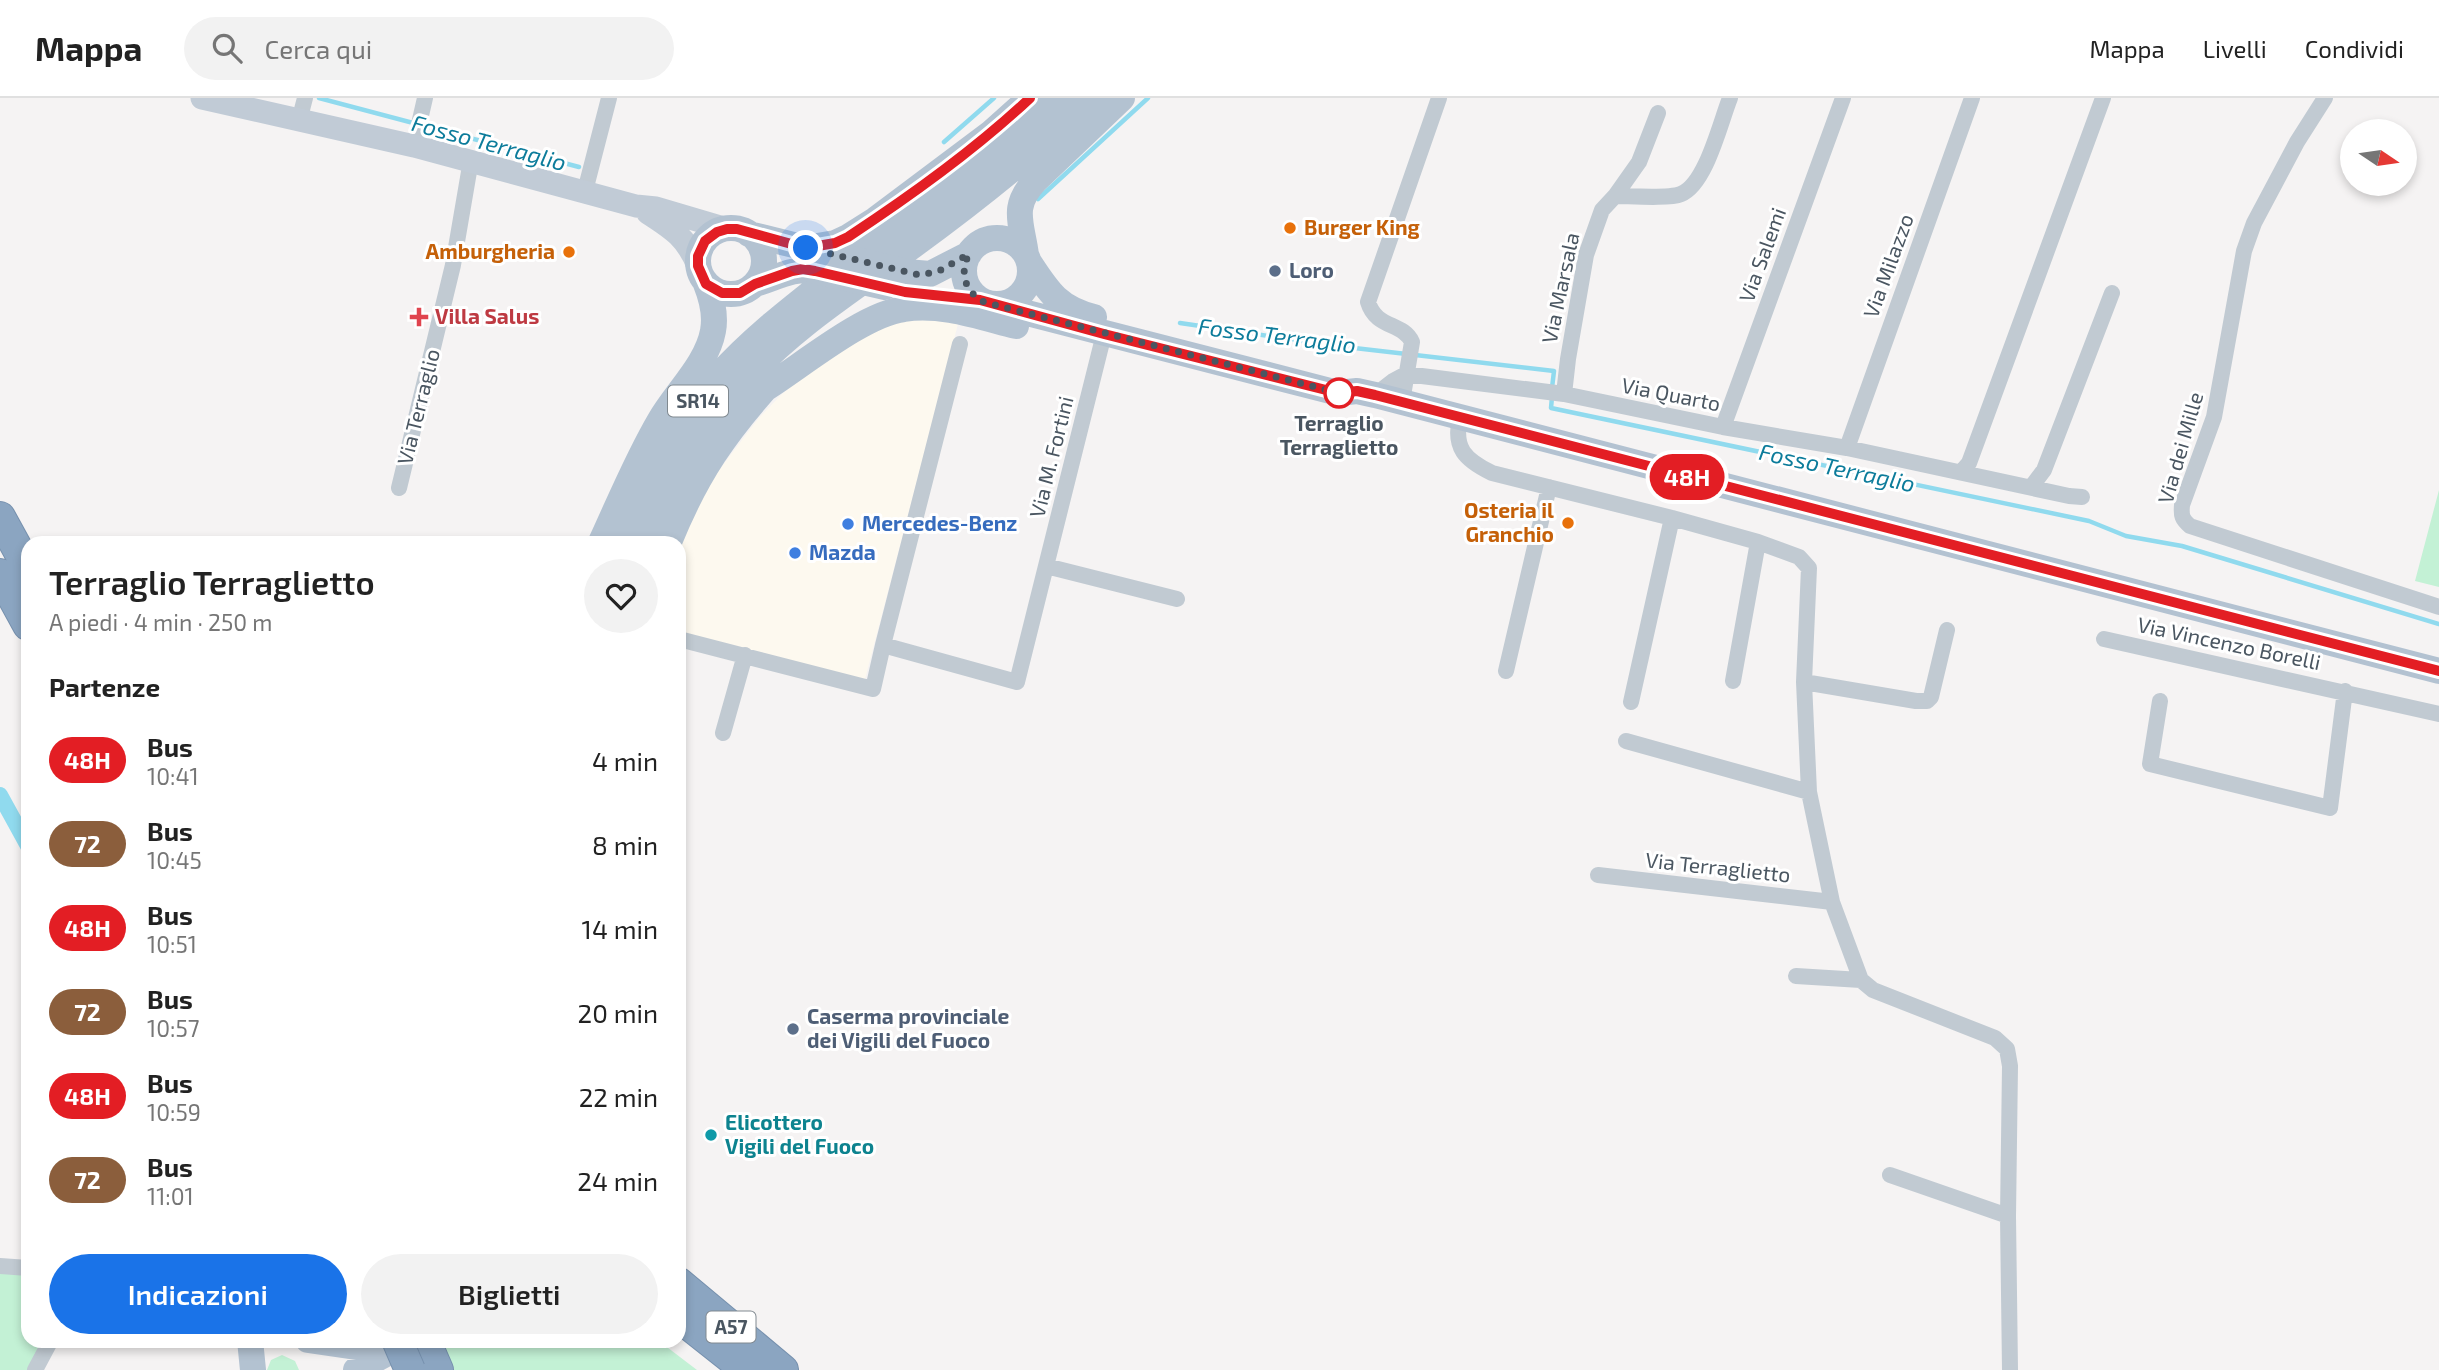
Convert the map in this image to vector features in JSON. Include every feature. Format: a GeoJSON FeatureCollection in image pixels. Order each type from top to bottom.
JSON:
{"type":"FeatureCollection","features":[{"type":"Feature","properties":{"kind":"highway"},"geometry":{"type":"LineString","coordinates":[[0,517],[21,555]]}},
{"type":"Feature","properties":{"kind":"highway"},"geometry":{"type":"LineString","coordinates":[[0,574],[21,612]]}},
{"type":"Feature","properties":{"kind":"highway","name":"A57"},"geometry":{"type":"LineString","coordinates":[[686,1289],[783,1370]]}},
{"type":"Feature","properties":{"kind":"highway","name":"A57"},"geometry":{"type":"LineString","coordinates":[[686,1323],[746,1370]]}},
{"type":"Feature","properties":{"kind":"main road"},"geometry":{"type":"LineString","coordinates":[[202,98],[299,121],[414,141],[471,160],[589,179],[661,221],[684,240],[690,245],[702,275],[716,291],[728,294],[740,293],[755,284],[792,271],[823,267],[895,275],[930,274],[969,254]]}},
{"type":"Feature","properties":{"kind":"main road"},"geometry":{"type":"LineString","coordinates":[[823,267],[841,240],[875,219],[991,133],[1030,98]]}},
{"type":"Feature","properties":{"kind":"main road"},"geometry":{"type":"LineString","coordinates":[[636,206],[656,208],[738,231],[823,267],[880,240],[983,165],[1060,98]]}},
{"type":"Feature","properties":{"kind":"main road","name":"SR14"},"geometry":{"type":"LineString","coordinates":[[672,536],[692,489],[710,457],[763,390],[796,356],[832,328],[879,300],[895,275],[1092,98]]}},
{"type":"Feature","properties":{"kind":"main road"},"geometry":{"type":"LineString","coordinates":[[1122,98],[1035,180],[1023,195],[1018,215],[1027,259],[1029,278],[1021,293],[1013,300],[988,302],[968,289],[964,279],[964,263],[978,244],[995,238],[1013,242],[1027,259],[1048,292],[1069,309],[1153,334],[1341,382],[1366,393],[1460,418],[2439,671]]}},
{"type":"Feature","properties":{"kind":"main road"},"geometry":{"type":"LineString","coordinates":[[702,275],[698,256],[705,241],[717,232],[738,231],[761,248],[764,260],[762,273],[755,284]]}},
{"type":"Feature","properties":{"kind":"main road","name":"SR14"},"geometry":{"type":"LineString","coordinates":[[626,536],[655,471],[696,404],[719,375],[823,267]]}},
{"type":"Feature","properties":{"kind":"main road","name":"SR14"},"geometry":{"type":"LineString","coordinates":[[604,536],[636,464],[660,419],[697,365],[709,342],[713,331],[714,308],[702,275]]}},
{"type":"Feature","properties":{"kind":"main road"},"geometry":{"type":"LineString","coordinates":[[895,275],[1104,334],[1338,393],[1366,393]]}},
{"type":"Feature","properties":{"kind":"main road","name":"SR14"},"geometry":{"type":"LineString","coordinates":[[651,536],[674,483],[690,455],[742,383],[779,346],[842,296],[895,275]]}},
{"type":"Feature","properties":{"kind":"main road"},"geometry":{"type":"LineString","coordinates":[[763,390],[865,323],[902,309],[943,309],[1060,336],[1086,339],[1104,334]]}},
{"type":"Feature","properties":{"kind":"main road"},"geometry":{"type":"LineString","coordinates":[[251,1348],[253,1370]]}},
{"type":"Feature","properties":{"kind":"main road"},"geometry":{"type":"LineString","coordinates":[[363,1348],[420,1353]]}},
{"type":"Feature","properties":{"kind":"main road"},"geometry":{"type":"LineString","coordinates":[[356,1370],[379,1356],[420,1353]]}},
{"type":"Feature","properties":{"kind":"street"},"geometry":{"type":"LineString","coordinates":[[299,121],[305,98]]}},
{"type":"Feature","properties":{"kind":"street"},"geometry":{"type":"LineString","coordinates":[[414,141],[425,98]]}},
{"type":"Feature","properties":{"kind":"street"},"geometry":{"type":"LineString","coordinates":[[589,179],[609,98]]}},
{"type":"Feature","properties":{"kind":"street"},"geometry":{"type":"LineString","coordinates":[[1402,402],[1412,348],[1409,337],[1377,319],[1368,302],[1438,98]]}},
{"type":"Feature","properties":{"kind":"street"},"geometry":{"type":"LineString","coordinates":[[1615,196],[1679,195],[1692,187],[1703,171],[1730,98]]}},
{"type":"Feature","properties":{"kind":"street","name":"Via Salemi"},"geometry":{"type":"LineString","coordinates":[[1723,427],[1843,98]]}},
{"type":"Feature","properties":{"kind":"street","name":"Via Milazzo"},"geometry":{"type":"LineString","coordinates":[[1847,448],[1972,98]]}},
{"type":"Feature","properties":{"kind":"street"},"geometry":{"type":"LineString","coordinates":[[1962,471],[1971,455],[2104,98]]}},
{"type":"Feature","properties":{"kind":"street","name":"Via dei Mille"},"geometry":{"type":"LineString","coordinates":[[2325,98],[2297,142],[2254,222],[2245,251],[2214,417],[2182,505],[2182,519],[2190,526],[2439,607]]}},
{"type":"Feature","properties":{"kind":"street","name":"Via Marsala"},"geometry":{"type":"LineString","coordinates":[[1558,392],[1567,365],[1586,255],[1602,210],[1639,162],[1658,113]]}},
{"type":"Feature","properties":{"kind":"street","name":"Via Terraglio"},"geometry":{"type":"LineString","coordinates":[[399,488],[453,265],[471,160]]}},
{"type":"Feature","properties":{"kind":"street"},"geometry":{"type":"LineString","coordinates":[[2032,486],[2044,470],[2112,293]]}},
{"type":"Feature","properties":{"kind":"street","name":"Via M. Fortini"},"geometry":{"type":"LineString","coordinates":[[883,645],[1017,682],[1104,334]]}},
{"type":"Feature","properties":{"kind":"street"},"geometry":{"type":"LineString","coordinates":[[686,641],[873,689],[960,344]]}},
{"type":"Feature","properties":{"kind":"street"},"geometry":{"type":"LineString","coordinates":[[1366,393],[1393,381],[1407,369]]}},
{"type":"Feature","properties":{"kind":"street","name":"Via Quarto"},"geometry":{"type":"LineString","coordinates":[[1407,369],[1558,392],[1723,427],[1962,471],[2058,494],[2082,496]]}},
{"type":"Feature","properties":{"kind":"street","name":"Via Terraglietto"},"geometry":{"type":"LineString","coordinates":[[1460,418],[1456,434],[1459,445],[1474,464],[1492,473],[1758,542],[1799,557],[1809,568],[1804,682],[1809,792],[1832,902],[1861,980]]}},
{"type":"Feature","properties":{"kind":"street"},"geometry":{"type":"LineString","coordinates":[[1506,671],[1549,487]]}},
{"type":"Feature","properties":{"kind":"street"},"geometry":{"type":"LineString","coordinates":[[1631,702],[1672,518]]}},
{"type":"Feature","properties":{"kind":"street"},"geometry":{"type":"LineString","coordinates":[[1733,681],[1758,542]]}},
{"type":"Feature","properties":{"kind":"street"},"geometry":{"type":"LineString","coordinates":[[1046,566],[1177,599]]}},
{"type":"Feature","properties":{"kind":"street"},"geometry":{"type":"LineString","coordinates":[[1804,682],[1927,701],[1931,697],[1947,630]]}},
{"type":"Feature","properties":{"kind":"street","name":"Via Vincenzo Borelli"},"geometry":{"type":"LineString","coordinates":[[2104,639],[2439,714]]}},
{"type":"Feature","properties":{"kind":"street"},"geometry":{"type":"LineString","coordinates":[[723,733],[745,655]]}},
{"type":"Feature","properties":{"kind":"street","name":"Via Vincenzo Borelli"},"geometry":{"type":"LineString","coordinates":[[2160,701],[2150,764],[2330,808],[2345,691]]}},
{"type":"Feature","properties":{"kind":"street"},"geometry":{"type":"LineString","coordinates":[[1626,741],[1809,792]]}},
{"type":"Feature","properties":{"kind":"street","name":"Via Terraglietto"},"geometry":{"type":"LineString","coordinates":[[1598,876],[1832,902]]}},
{"type":"Feature","properties":{"kind":"street"},"geometry":{"type":"LineString","coordinates":[[1796,976],[1861,980],[1873,990],[1995,1038],[2007,1049],[2010,1066],[2010,1370]]}},
{"type":"Feature","properties":{"kind":"street"},"geometry":{"type":"LineString","coordinates":[[1890,1175],[2008,1216]]}},
{"type":"Feature","properties":{"kind":"street"},"geometry":{"type":"LineString","coordinates":[[0,1266],[21,1268]]}},
{"type":"Feature","properties":{"kind":"street"},"geometry":{"type":"LineString","coordinates":[[35,1370],[47,1348]]}},
{"type":"Feature","properties":{"kind":"shaded area"},"geometry":{"type":"Polygon","coordinates":[[[920,318],[958,324],[864,683],[686,634],[685,536],[710,482],[758,419],[781,395],[804,376],[869,334],[889,325],[920,318]]]}},
{"type":"Feature","properties":{"kind":"green space"},"geometry":{"type":"Polygon","coordinates":[[[2439,490],[2439,587],[2415,581],[2439,490]]]}},
{"type":"Feature","properties":{"kind":"green space"},"geometry":{"type":"Polygon","coordinates":[[[0,1272],[21,1274],[21,1348],[40,1348],[29,1370],[0,1370],[0,1272]]]}},
{"type":"Feature","properties":{"kind":"green space"},"geometry":{"type":"Polygon","coordinates":[[[444,1348],[668,1348],[697,1370],[454,1370],[444,1348]]]}},
{"type":"Feature","properties":{"kind":"green space"},"geometry":{"type":"Polygon","coordinates":[[[282,1355],[295,1361],[299,1370],[267,1370],[271,1360],[282,1355]]]}},
{"type":"Feature","properties":{"kind":"waterway","name":"Fosso Terraglio"},"geometry":{"type":"LineString","coordinates":[[319,98],[579,167]]}},
{"type":"Feature","properties":{"kind":"waterway","name":"Fosso Terraglio"},"geometry":{"type":"LineString","coordinates":[[944,142],[994,98]]}},
{"type":"Feature","properties":{"kind":"waterway","name":"Fosso Terraglio"},"geometry":{"type":"LineString","coordinates":[[1038,199],[1148,98]]}},
{"type":"Feature","properties":{"kind":"waterway","name":"Fosso Terraglio"},"geometry":{"type":"LineString","coordinates":[[1180,323],[1337,346],[1554,371],[1552,388]]}},
{"type":"Feature","properties":{"kind":"waterway","name":"Fosso Terraglio"},"geometry":{"type":"LineString","coordinates":[[1552,397],[1551,408],[2089,521],[2126,536],[2182,546],[2439,624]]}},
{"type":"Feature","properties":{"kind":"waterway"},"geometry":{"type":"LineString","coordinates":[[0,795],[21,833]]}},
{"type":"Feature","properties":{"kind":"bus line","name":"48H"},"geometry":{"type":"LineString","coordinates":[[1030,98],[950,166],[902,201],[835,243],[806,248],[737,229],[722,230],[708,237],[698,256],[698,266],[706,284],[722,293],[740,293],[755,284],[803,269],[905,292],[980,300],[1338,393],[1357,391],[1375,395],[2439,671]]}},
{"type":"Feature","properties":{"kind":"place","name":"Burger King"},"geometry":{"type":"Point","coordinates":[1290,228]}},
{"type":"Feature","properties":{"kind":"place","name":"Amburgheria"},"geometry":{"type":"Point","coordinates":[569,252]}},
{"type":"Feature","properties":{"kind":"place","name":"Loro"},"geometry":{"type":"Point","coordinates":[1275,271]}},
{"type":"Feature","properties":{"kind":"place","name":"Villa Salus"},"geometry":{"type":"Point","coordinates":[419,317]}},
{"type":"Feature","properties":{"kind":"place","name":"Terraglio Terraglietto"},"geometry":{"type":"Point","coordinates":[1339,393]}},
{"type":"Feature","properties":{"kind":"place","name":"Osteria il Granchio"},"geometry":{"type":"Point","coordinates":[1568,523]}},
{"type":"Feature","properties":{"kind":"place","name":"Mercedes-Benz"},"geometry":{"type":"Point","coordinates":[848,524]}},
{"type":"Feature","properties":{"kind":"place","name":"Mazda"},"geometry":{"type":"Point","coordinates":[795,553]}},
{"type":"Feature","properties":{"kind":"place","name":"Caserma provinciale dei Vigili del Fuoco"},"geometry":{"type":"Point","coordinates":[793,1029]}},
{"type":"Feature","properties":{"kind":"place","name":"Elicottero Vigili del Fuoco"},"geometry":{"type":"Point","coordinates":[711,1135]}},
{"type":"Feature","properties":{"kind":"route"},"geometry":{"type":"LineString","coordinates":[[806,248],[920,275],[939,271],[969,254],[964,263],[964,279],[968,289],[984,302],[1339,393]]}}]}
